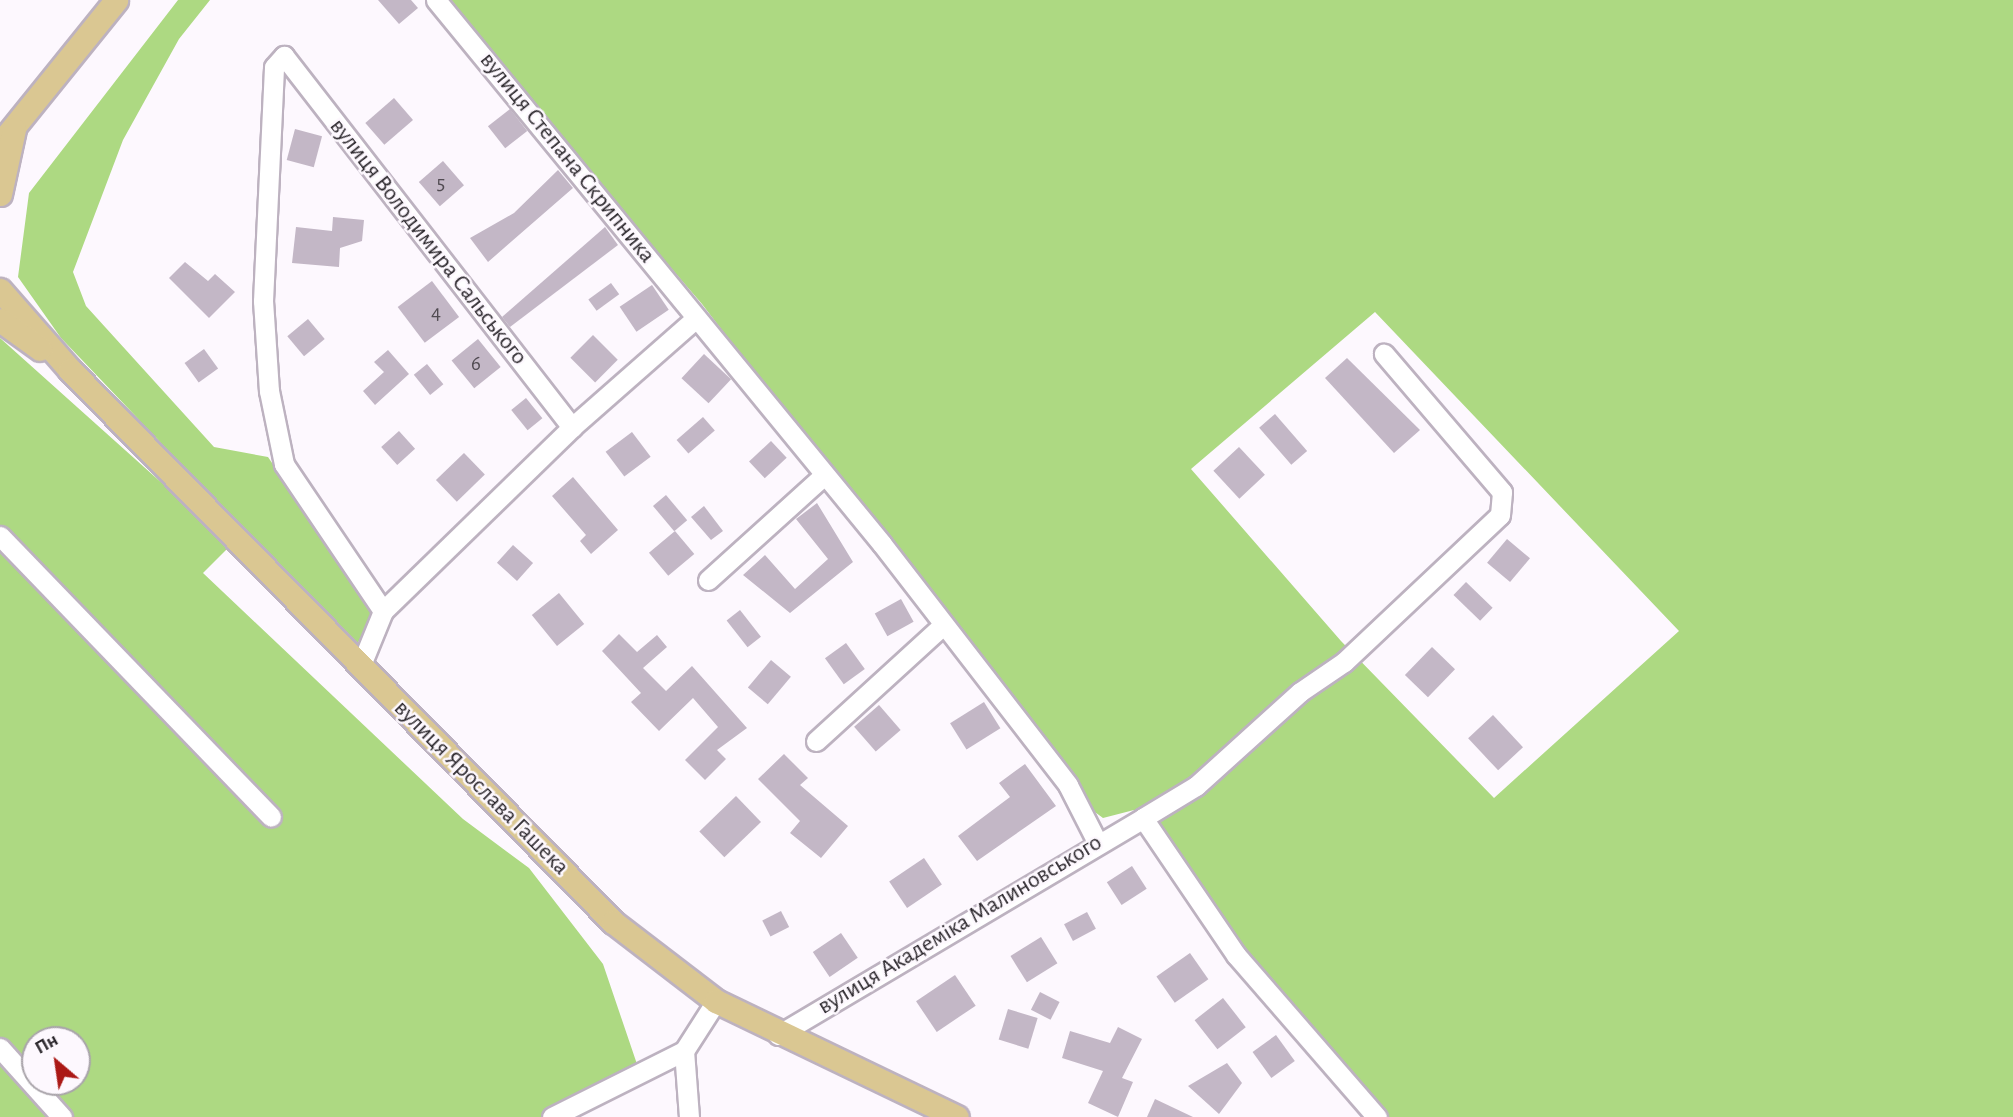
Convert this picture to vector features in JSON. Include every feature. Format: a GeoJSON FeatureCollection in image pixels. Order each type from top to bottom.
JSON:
{"type":"FeatureCollection","features":[{"type":"Feature","properties":{"kind":"main road"},"geometry":{"type":"LineString","coordinates":[[0,144],[116,0]]}},
{"type":"Feature","properties":{"kind":"main road"},"geometry":{"type":"LineString","coordinates":[[0,194],[15,125]]}},
{"type":"Feature","properties":{"kind":"main road","name":"вулиця Ярослава Гашека"},"geometry":{"type":"LineString","coordinates":[[0,290],[70,370],[614,922],[716,1001],[778,1035],[957,1117]]}},
{"type":"Feature","properties":{"kind":"main road","name":"вулиця Ярослава Гашека"},"geometry":{"type":"LineString","coordinates":[[0,320],[70,370]]}},
{"type":"Feature","properties":{"kind":"street","name":"вулиця Степана Скрипника"},"geometry":{"type":"LineString","coordinates":[[436,0],[696,318],[1068,785],[1097,842]]}},
{"type":"Feature","properties":{"kind":"street","name":"вулиця Володимира Сальського"},"geometry":{"type":"LineString","coordinates":[[383,611],[284,464],[269,391],[263,301],[274,67],[284,56],[572,427]]}},
{"type":"Feature","properties":{"kind":"street"},"geometry":{"type":"LineString","coordinates":[[361,665],[383,611],[572,427],[696,318]]}},
{"type":"Feature","properties":{"kind":"street","name":"вулиця Академіка Малиновського"},"geometry":{"type":"LineString","coordinates":[[778,1035],[1097,842],[1196,786],[1300,692],[1343,662],[1500,515],[1502,492],[1384,354]]}},
{"type":"Feature","properties":{"kind":"street"},"geometry":{"type":"LineString","coordinates":[[708,580],[823,476]]}},
{"type":"Feature","properties":{"kind":"street"},"geometry":{"type":"LineString","coordinates":[[0,536],[271,817]]}},
{"type":"Feature","properties":{"kind":"street"},"geometry":{"type":"LineString","coordinates":[[816,741],[942,626]]}},
{"type":"Feature","properties":{"kind":"street"},"geometry":{"type":"LineString","coordinates":[[1143,818],[1236,955],[1377,1117]]}},
{"type":"Feature","properties":{"kind":"street"},"geometry":{"type":"LineString","coordinates":[[552,1117],[639,1070],[684,1051],[716,1001]]}},
{"type":"Feature","properties":{"kind":"street"},"geometry":{"type":"LineString","coordinates":[[0,1048],[62,1117]]}},
{"type":"Feature","properties":{"kind":"street"},"geometry":{"type":"LineString","coordinates":[[684,1051],[689,1117]]}},
{"type":"Feature","properties":{"kind":"green space"},"geometry":{"type":"Polygon","coordinates":[[[178,0],[210,0],[179,39],[123,140],[73,272],[86,306],[214,447],[268,457],[373,612],[356,647],[61,338],[18,277],[29,193],[178,0]]]}},
{"type":"Feature","properties":{"kind":"green space"},"geometry":{"type":"Polygon","coordinates":[[[440,0],[2013,0],[2013,1117],[1385,1117],[1270,989],[1161,824],[1134,810],[1103,818],[1084,804],[702,304],[440,0]],[[1375,312],[1191,469],[1341,641],[1494,798],[1679,631],[1375,312]]]}},
{"type":"Feature","properties":{"kind":"green space"},"geometry":{"type":"Polygon","coordinates":[[[0,338],[231,545],[203,573],[463,819],[529,868],[603,964],[639,1070],[552,1117],[0,1117],[0,338]]]}},
{"type":"Feature","properties":{"kind":"building"},"geometry":{"type":"Polygon","coordinates":[[[378,0],[411,0],[418,8],[399,24],[378,0]]]}},
{"type":"Feature","properties":{"kind":"building"},"geometry":{"type":"Polygon","coordinates":[[[394,98],[413,120],[384,145],[365,123],[394,98]]]}},
{"type":"Feature","properties":{"kind":"building"},"geometry":{"type":"Polygon","coordinates":[[[510,109],[527,131],[505,148],[488,126],[510,109]]]}},
{"type":"Feature","properties":{"kind":"building"},"geometry":{"type":"Polygon","coordinates":[[[295,129],[322,136],[314,167],[287,160],[295,129]]]}},
{"type":"Feature","properties":{"kind":"building"},"geometry":{"type":"Polygon","coordinates":[[[443,161],[464,185],[440,206],[419,182],[443,161]]]}},
{"type":"Feature","properties":{"kind":"building"},"geometry":{"type":"Polygon","coordinates":[[[558,170],[573,188],[488,262],[470,238],[514,213],[558,170]]]}},
{"type":"Feature","properties":{"kind":"building"},"geometry":{"type":"Polygon","coordinates":[[[333,217],[364,220],[362,241],[340,248],[339,267],[292,263],[296,227],[332,231],[333,217]]]}},
{"type":"Feature","properties":{"kind":"building"},"geometry":{"type":"Polygon","coordinates":[[[605,227],[618,245],[510,327],[502,317],[605,227]]]}},
{"type":"Feature","properties":{"kind":"building"},"geometry":{"type":"Polygon","coordinates":[[[185,262],[208,281],[215,274],[235,292],[209,318],[169,278],[185,262]]]}},
{"type":"Feature","properties":{"kind":"building"},"geometry":{"type":"Polygon","coordinates":[[[432,281],[459,317],[425,343],[398,307],[432,281]]]}},
{"type":"Feature","properties":{"kind":"building"},"geometry":{"type":"Polygon","coordinates":[[[611,283],[619,294],[597,311],[588,299],[611,283]]]}},
{"type":"Feature","properties":{"kind":"building"},"geometry":{"type":"Polygon","coordinates":[[[652,285],[669,310],[636,332],[620,307],[652,285]]]}},
{"type":"Feature","properties":{"kind":"building"},"geometry":{"type":"Polygon","coordinates":[[[308,319],[325,339],[304,356],[287,336],[308,319]]]}},
{"type":"Feature","properties":{"kind":"building"},"geometry":{"type":"Polygon","coordinates":[[[593,335],[618,360],[595,382],[570,358],[593,335]]]}},
{"type":"Feature","properties":{"kind":"building"},"geometry":{"type":"Polygon","coordinates":[[[478,339],[501,367],[474,388],[452,360],[478,339]]]}},
{"type":"Feature","properties":{"kind":"building"},"geometry":{"type":"Polygon","coordinates":[[[204,349],[218,368],[199,383],[185,363],[204,349]]]}},
{"type":"Feature","properties":{"kind":"building"},"geometry":{"type":"Polygon","coordinates":[[[388,350],[409,374],[375,405],[363,391],[384,372],[374,362],[388,350]]]}},
{"type":"Feature","properties":{"kind":"building"},"geometry":{"type":"Polygon","coordinates":[[[704,354],[731,379],[709,403],[681,378],[704,354]]]}},
{"type":"Feature","properties":{"kind":"building"},"geometry":{"type":"Polygon","coordinates":[[[1347,358],[1420,430],[1394,453],[1325,378],[1347,358]]]}},
{"type":"Feature","properties":{"kind":"building"},"geometry":{"type":"Polygon","coordinates":[[[427,364],[443,384],[430,395],[414,375],[427,364]]]}},
{"type":"Feature","properties":{"kind":"building"},"geometry":{"type":"Polygon","coordinates":[[[526,398],[542,418],[528,430],[511,410],[526,398]]]}},
{"type":"Feature","properties":{"kind":"building"},"geometry":{"type":"Polygon","coordinates":[[[1275,414],[1307,451],[1291,465],[1259,428],[1275,414]]]}},
{"type":"Feature","properties":{"kind":"building"},"geometry":{"type":"Polygon","coordinates":[[[703,417],[715,431],[688,454],[677,440],[703,417]]]}},
{"type":"Feature","properties":{"kind":"building"},"geometry":{"type":"Polygon","coordinates":[[[399,431],[415,449],[397,465],[381,447],[399,431]]]}},
{"type":"Feature","properties":{"kind":"building"},"geometry":{"type":"Polygon","coordinates":[[[632,432],[651,457],[624,477],[606,452],[632,432]]]}},
{"type":"Feature","properties":{"kind":"building"},"geometry":{"type":"Polygon","coordinates":[[[771,441],[787,458],[765,478],[749,461],[771,441]]]}},
{"type":"Feature","properties":{"kind":"building"},"geometry":{"type":"Polygon","coordinates":[[[1239,447],[1265,475],[1239,499],[1213,471],[1239,447]]]}},
{"type":"Feature","properties":{"kind":"building"},"geometry":{"type":"Polygon","coordinates":[[[464,453],[485,475],[457,502],[436,480],[464,453]]]}},
{"type":"Feature","properties":{"kind":"building"},"geometry":{"type":"Polygon","coordinates":[[[573,477],[618,530],[591,554],[580,541],[586,535],[552,496],[573,477]]]}},
{"type":"Feature","properties":{"kind":"building"},"geometry":{"type":"Polygon","coordinates":[[[666,495],[687,520],[674,531],[653,506],[666,495]]]}},
{"type":"Feature","properties":{"kind":"building"},"geometry":{"type":"Polygon","coordinates":[[[817,503],[853,562],[790,613],[743,575],[765,555],[795,589],[828,559],[796,519],[817,503]]]}},
{"type":"Feature","properties":{"kind":"building"},"geometry":{"type":"Polygon","coordinates":[[[704,506],[723,531],[711,540],[691,517],[704,506]]]}},
{"type":"Feature","properties":{"kind":"building"},"geometry":{"type":"Polygon","coordinates":[[[675,531],[694,554],[668,576],[649,553],[675,531]]]}},
{"type":"Feature","properties":{"kind":"building"},"geometry":{"type":"Polygon","coordinates":[[[1507,539],[1530,558],[1510,582],[1487,563],[1507,539]]]}},
{"type":"Feature","properties":{"kind":"building"},"geometry":{"type":"Polygon","coordinates":[[[513,545],[533,563],[517,581],[497,563],[513,545]]]}},
{"type":"Feature","properties":{"kind":"building"},"geometry":{"type":"Polygon","coordinates":[[[1466,582],[1493,608],[1480,621],[1453,595],[1466,582]]]}},
{"type":"Feature","properties":{"kind":"building"},"geometry":{"type":"Polygon","coordinates":[[[559,593],[584,624],[557,646],[532,615],[559,593]]]}},
{"type":"Feature","properties":{"kind":"building"},"geometry":{"type":"Polygon","coordinates":[[[901,599],[914,622],[887,636],[875,614],[901,599]]]}},
{"type":"Feature","properties":{"kind":"building"},"geometry":{"type":"Polygon","coordinates":[[[740,610],[761,637],[748,647],[727,620],[740,610]]]}},
{"type":"Feature","properties":{"kind":"building"},"geometry":{"type":"Polygon","coordinates":[[[619,634],[637,652],[657,635],[667,647],[643,668],[666,691],[692,666],[747,728],[717,750],[726,759],[705,780],[685,760],[718,727],[693,698],[659,731],[631,702],[641,693],[602,651],[619,634]]]}},
{"type":"Feature","properties":{"kind":"building"},"geometry":{"type":"Polygon","coordinates":[[[846,643],[865,669],[844,684],[825,658],[846,643]]]}},
{"type":"Feature","properties":{"kind":"building"},"geometry":{"type":"Polygon","coordinates":[[[1432,647],[1455,669],[1428,697],[1405,675],[1432,647]]]}},
{"type":"Feature","properties":{"kind":"building"},"geometry":{"type":"Polygon","coordinates":[[[771,660],[791,677],[768,704],[748,688],[771,660]]]}},
{"type":"Feature","properties":{"kind":"building"},"geometry":{"type":"Polygon","coordinates":[[[984,702],[1000,728],[967,749],[950,723],[984,702]]]}},
{"type":"Feature","properties":{"kind":"building"},"geometry":{"type":"Polygon","coordinates":[[[879,705],[901,730],[876,752],[854,727],[879,705]]]}},
{"type":"Feature","properties":{"kind":"building"},"geometry":{"type":"Polygon","coordinates":[[[1493,715],[1523,747],[1498,770],[1468,738],[1493,715]]]}},
{"type":"Feature","properties":{"kind":"building"},"geometry":{"type":"Polygon","coordinates":[[[784,754],[808,778],[800,785],[848,826],[821,858],[790,833],[800,821],[758,779],[784,754]]]}},
{"type":"Feature","properties":{"kind":"building"},"geometry":{"type":"Polygon","coordinates":[[[1025,764],[1056,806],[977,861],[958,836],[1010,797],[999,783],[1025,764]]]}},
{"type":"Feature","properties":{"kind":"building"},"geometry":{"type":"Polygon","coordinates":[[[736,796],[761,822],[724,857],[699,831],[736,796]]]}},
{"type":"Feature","properties":{"kind":"building"},"geometry":{"type":"Polygon","coordinates":[[[924,858],[942,885],[907,908],[889,881],[924,858]]]}},
{"type":"Feature","properties":{"kind":"building"},"geometry":{"type":"Polygon","coordinates":[[[1132,866],[1147,889],[1122,905],[1107,882],[1132,866]]]}},
{"type":"Feature","properties":{"kind":"building"},"geometry":{"type":"Polygon","coordinates":[[[781,911],[789,927],[770,937],[762,921],[781,911]]]}},
{"type":"Feature","properties":{"kind":"building"},"geometry":{"type":"Polygon","coordinates":[[[1087,912],[1096,929],[1073,941],[1064,924],[1087,912]]]}},
{"type":"Feature","properties":{"kind":"building"},"geometry":{"type":"Polygon","coordinates":[[[841,933],[858,958],[830,977],[813,952],[841,933]]]}},
{"type":"Feature","properties":{"kind":"building"},"geometry":{"type":"Polygon","coordinates":[[[1041,937],[1057,963],[1027,982],[1010,956],[1041,937]]]}},
{"type":"Feature","properties":{"kind":"building"},"geometry":{"type":"Polygon","coordinates":[[[1190,953],[1208,979],[1175,1003],[1156,977],[1190,953]]]}},
{"type":"Feature","properties":{"kind":"building"},"geometry":{"type":"Polygon","coordinates":[[[955,975],[976,1006],[937,1032],[916,1001],[955,975]]]}},
{"type":"Feature","properties":{"kind":"building"},"geometry":{"type":"Polygon","coordinates":[[[1040,992],[1060,1002],[1051,1020],[1031,1010],[1040,992]]]}},
{"type":"Feature","properties":{"kind":"building"},"geometry":{"type":"Polygon","coordinates":[[[1223,998],[1246,1027],[1217,1049],[1195,1020],[1223,998]]]}},
{"type":"Feature","properties":{"kind":"building"},"geometry":{"type":"Polygon","coordinates":[[[1008,1009],[1038,1018],[1028,1049],[999,1040],[1008,1009]]]}},
{"type":"Feature","properties":{"kind":"building"},"geometry":{"type":"Polygon","coordinates":[[[1118,1027],[1142,1039],[1122,1078],[1133,1082],[1118,1117],[1088,1103],[1103,1071],[1062,1058],[1070,1031],[1110,1043],[1118,1027]]]}},
{"type":"Feature","properties":{"kind":"building"},"geometry":{"type":"Polygon","coordinates":[[[1276,1035],[1295,1061],[1271,1078],[1253,1052],[1276,1035]]]}},
{"type":"Feature","properties":{"kind":"building"},"geometry":{"type":"Polygon","coordinates":[[[1227,1063],[1242,1083],[1219,1114],[1188,1086],[1227,1063]]]}},
{"type":"Feature","properties":{"kind":"building"},"geometry":{"type":"Polygon","coordinates":[[[1155,1099],[1193,1117],[1147,1117],[1155,1099]]]}}]}
